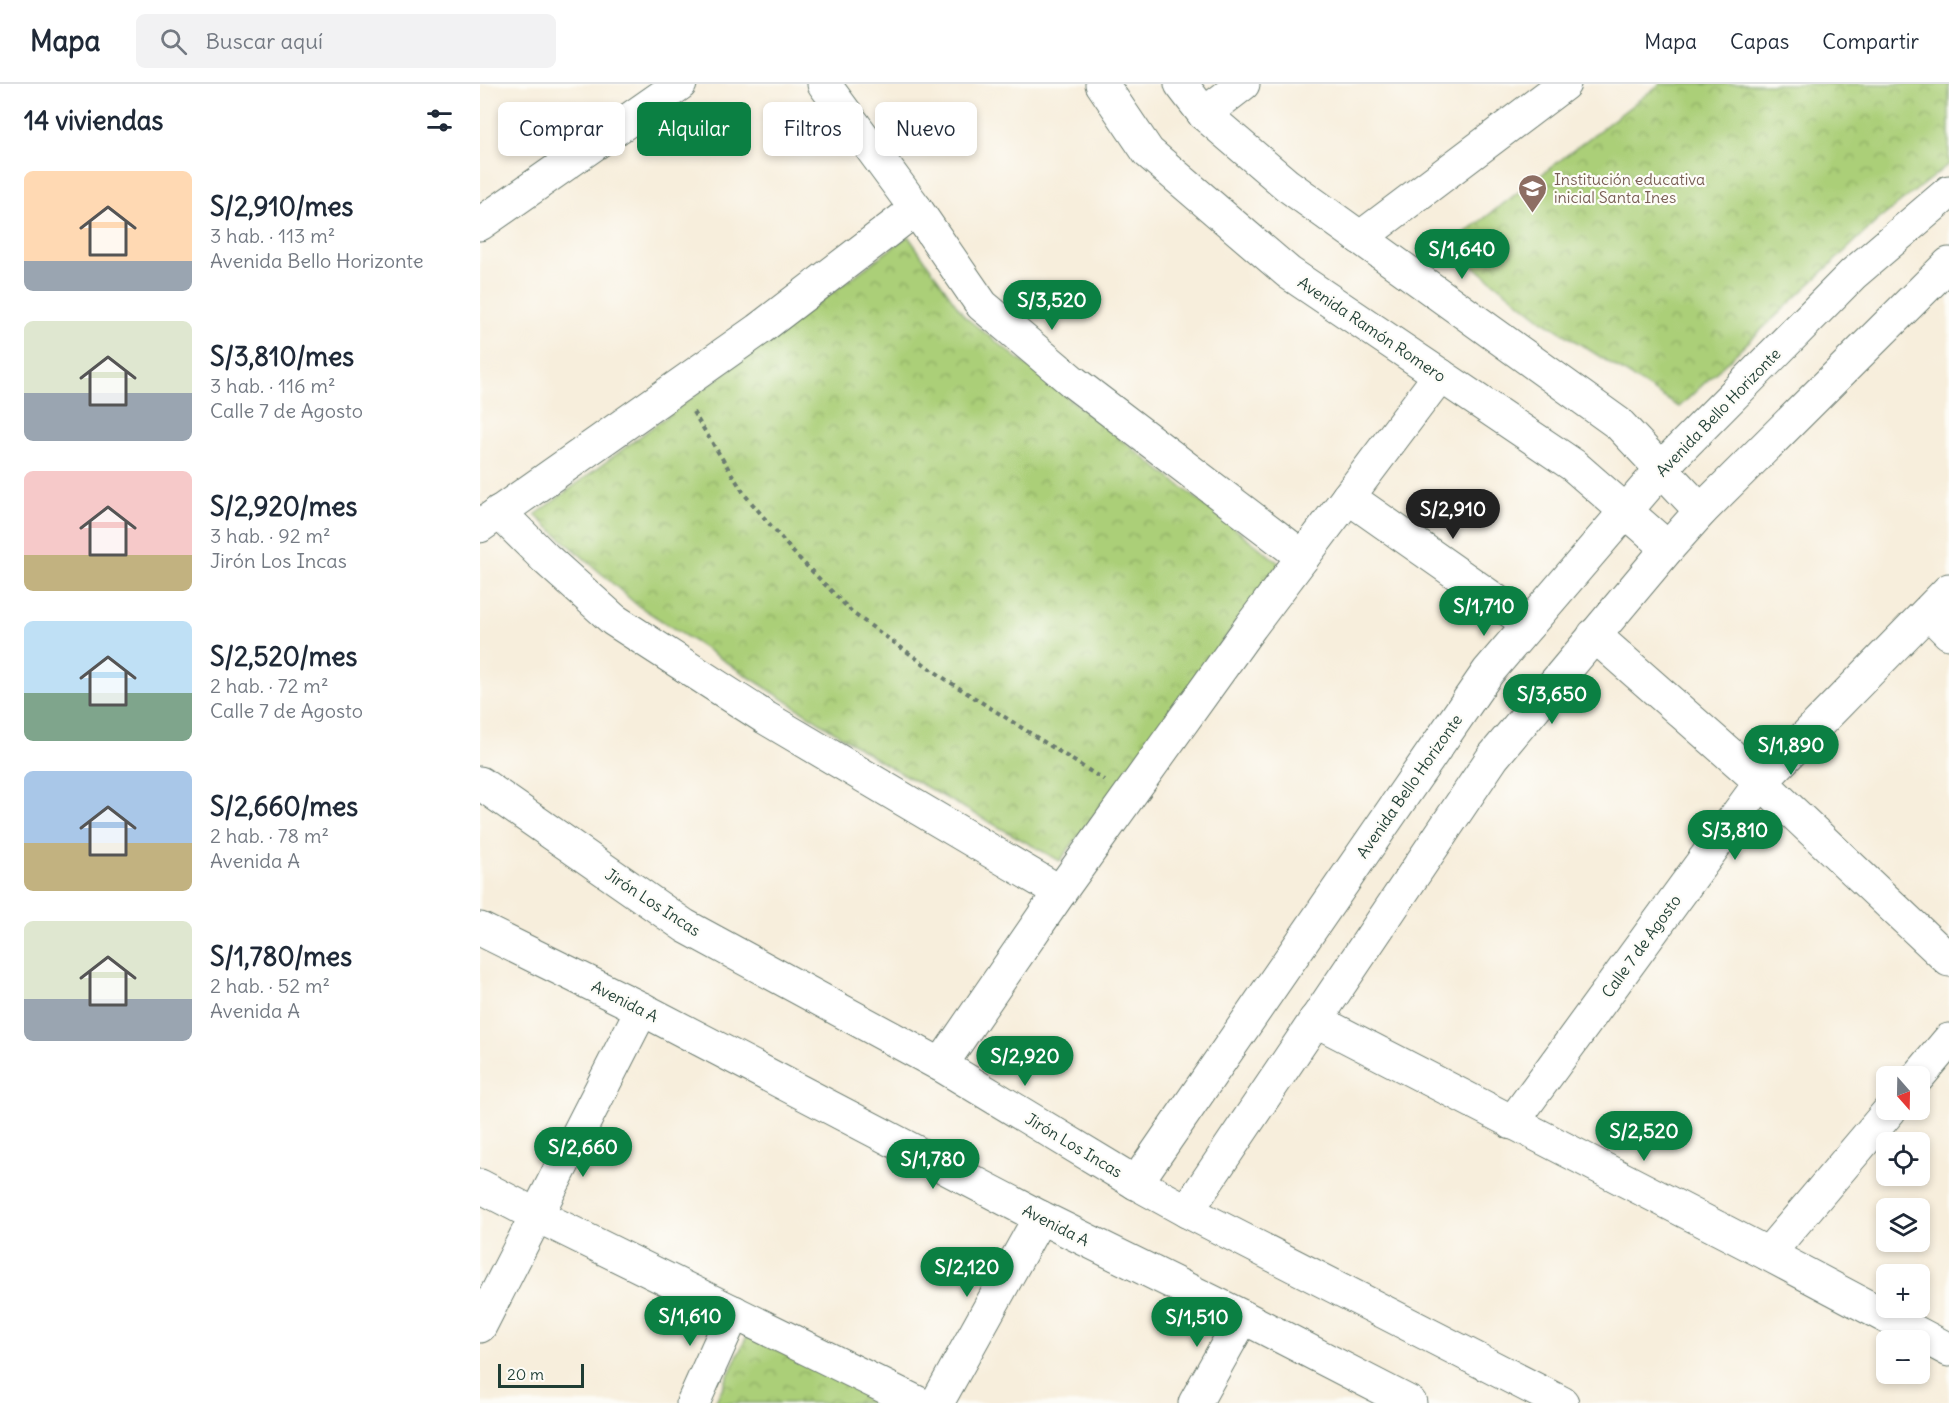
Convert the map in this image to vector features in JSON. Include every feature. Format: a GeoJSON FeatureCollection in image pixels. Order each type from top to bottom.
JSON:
{"type":"FeatureCollection","features":[{"type":"Feature","properties":{"kind":"street"},"geometry":{"type":"LineString","coordinates":[[480,224],[680,84]]}},
{"type":"Feature","properties":{"kind":"street"},"geometry":{"type":"LineString","coordinates":[[824,84],[916,209],[982,305],[1072,381],[1303,557]]}},
{"type":"Feature","properties":{"kind":"street","name":"Avenida Ramón Romero"},"geometry":{"type":"LineString","coordinates":[[1102,84],[1148,152],[1289,273],[1573,465],[1668,548]]}},
{"type":"Feature","properties":{"kind":"street"},"geometry":{"type":"LineString","coordinates":[[1181,84],[1204,114],[1287,185],[1619,424],[1701,511]]}},
{"type":"Feature","properties":{"kind":"street"},"geometry":{"type":"LineString","coordinates":[[1204,114],[1243,84]]}},
{"type":"Feature","properties":{"kind":"street"},"geometry":{"type":"LineString","coordinates":[[1360,238],[1564,84]]}},
{"type":"Feature","properties":{"kind":"street","name":"Avenida Bello Horizonte"},"geometry":{"type":"LineString","coordinates":[[1136,1183],[1488,672],[1661,470],[1853,274],[1949,192]]}},
{"type":"Feature","properties":{"kind":"street"},"geometry":{"type":"LineString","coordinates":[[916,209],[758,330],[490,519],[545,558],[614,620],[766,718],[1060,892]]}},
{"type":"Feature","properties":{"kind":"street"},"geometry":{"type":"LineString","coordinates":[[1187,1211],[1493,757],[1701,511],[1949,264]]}},
{"type":"Feature","properties":{"kind":"street"},"geometry":{"type":"LineString","coordinates":[[940,1065],[1060,892],[1251,626],[1440,375]]}},
{"type":"Feature","properties":{"kind":"street"},"geometry":{"type":"LineString","coordinates":[[1348,497],[1529,624]]}},
{"type":"Feature","properties":{"kind":"street","name":"Calle 7 de Agosto"},"geometry":{"type":"LineString","coordinates":[[1512,1123],[1761,782],[1942,612]]}},
{"type":"Feature","properties":{"kind":"street"},"geometry":{"type":"LineString","coordinates":[[1594,635],[1761,782],[1949,960]]}},
{"type":"Feature","properties":{"kind":"street","name":"Jirón Los Incas"},"geometry":{"type":"LineString","coordinates":[[480,783],[685,926],[940,1065],[1136,1183],[1187,1211],[1562,1403]]}},
{"type":"Feature","properties":{"kind":"street","name":"Avenida A"},"geometry":{"type":"LineString","coordinates":[[480,929],[642,1009],[1040,1217],[1243,1317],[1410,1403]]}},
{"type":"Feature","properties":{"kind":"street"},"geometry":{"type":"LineString","coordinates":[[480,1326],[642,1009]]}},
{"type":"Feature","properties":{"kind":"street"},"geometry":{"type":"LineString","coordinates":[[1315,1020],[1949,1350]]}},
{"type":"Feature","properties":{"kind":"street"},"geometry":{"type":"LineString","coordinates":[[1927,1066],[1949,1040]]}},
{"type":"Feature","properties":{"kind":"street"},"geometry":{"type":"LineString","coordinates":[[1768,1254],[1882,1120]]}},
{"type":"Feature","properties":{"kind":"street"},"geometry":{"type":"LineString","coordinates":[[480,1186],[918,1403]]}},
{"type":"Feature","properties":{"kind":"street"},"geometry":{"type":"LineString","coordinates":[[937,1403],[1040,1217]]}},
{"type":"Feature","properties":{"kind":"street"},"geometry":{"type":"LineString","coordinates":[[693,1403],[734,1312]]}},
{"type":"Feature","properties":{"kind":"street"},"geometry":{"type":"LineString","coordinates":[[1195,1403],[1243,1317]]}},
{"type":"Feature","properties":{"kind":"path"},"geometry":{"type":"LineString","coordinates":[[677,387],[745,495],[793,552],[854,614],[948,681],[1130,797]]}},
{"type":"Feature","properties":{"kind":"green space"},"geometry":{"type":"Polygon","coordinates":[[[1660,84],[1949,84],[1949,164],[1877,221],[1679,407],[1542,320],[1448,246],[1660,84]]]}},
{"type":"Feature","properties":{"kind":"green space"},"geometry":{"type":"Polygon","coordinates":[[[908,236],[965,317],[1280,564],[1060,861],[883,763],[637,605],[535,515],[908,236]]]}},
{"type":"Feature","properties":{"kind":"green space"},"geometry":{"type":"Polygon","coordinates":[[[747,1336],[890,1403],[715,1403],[747,1336]]]}},
{"type":"Feature","properties":{"kind":"place","name":"Institución educativa inicial Santa Ines"},"geometry":{"type":"Point","coordinates":[1533,214]}}]}
